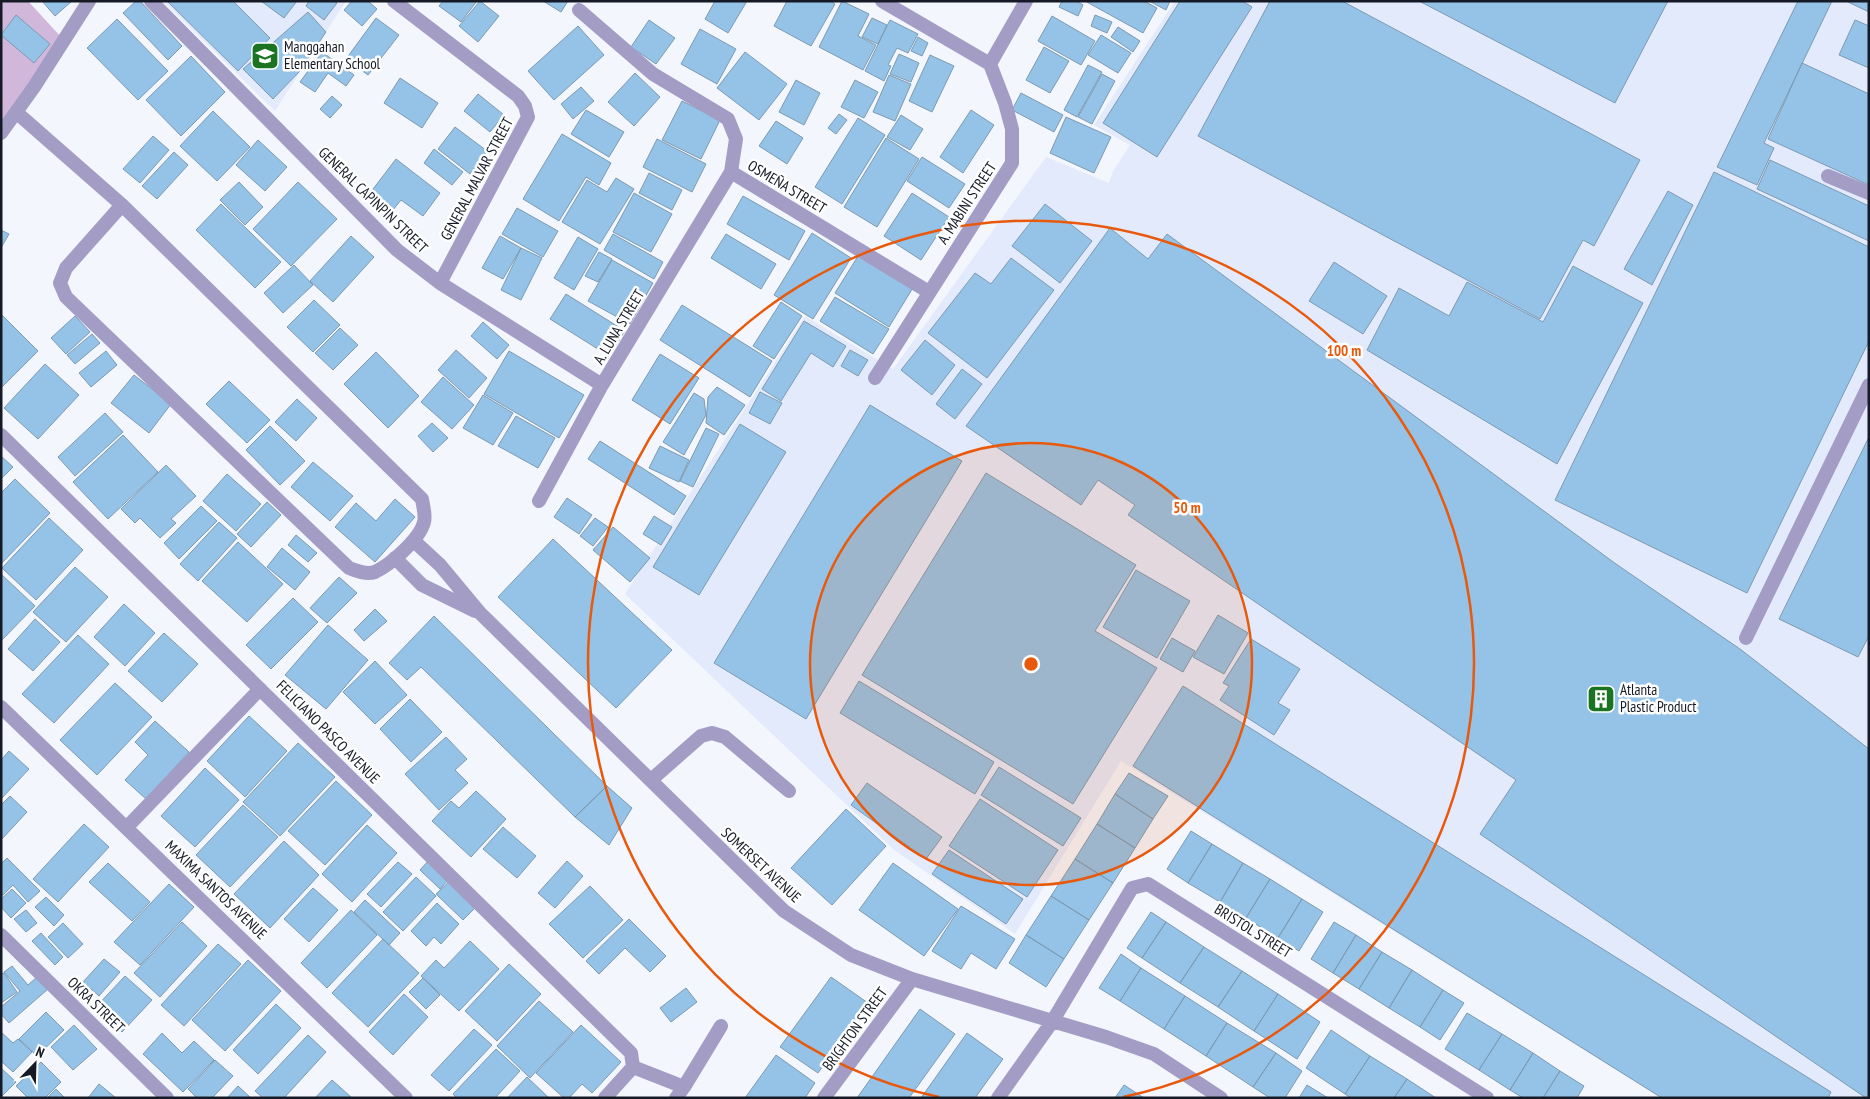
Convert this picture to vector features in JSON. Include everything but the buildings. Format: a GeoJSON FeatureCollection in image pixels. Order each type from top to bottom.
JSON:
{"type":"FeatureCollection","features":[{"type":"Feature","properties":{"kind":"street"},"geometry":{"type":"LineString","coordinates":[[1,133],[89,1]]}},
{"type":"Feature","properties":{"kind":"street","name":"GENERAL CAPINPIN STREET"},"geometry":{"type":"LineString","coordinates":[[151,1],[397,250],[440,283],[602,385]]}},
{"type":"Feature","properties":{"kind":"street","name":"GENERAL MALVAR STREET"},"geometry":{"type":"LineString","coordinates":[[394,1],[518,96],[525,106],[528,117],[440,283]]}},
{"type":"Feature","properties":{"kind":"street"},"geometry":{"type":"LineString","coordinates":[[882,1],[990,64],[1026,1]]}},
{"type":"Feature","properties":{"kind":"street","name":"OSMEÑA STREET"},"geometry":{"type":"LineString","coordinates":[[579,10],[653,74],[728,119],[736,139],[731,172],[929,292]]}},
{"type":"Feature","properties":{"kind":"street","name":"A. MABINI STREET"},"geometry":{"type":"LineString","coordinates":[[875,378],[1012,163],[1012,129],[1005,103],[990,64]]}},
{"type":"Feature","properties":{"kind":"street"},"geometry":{"type":"LineString","coordinates":[[16,112],[122,205],[422,499],[424,522],[414,541],[394,558],[374,572],[361,573],[349,568],[66,297],[60,283],[66,268],[122,205]]}},
{"type":"Feature","properties":{"kind":"street","name":"A. LUNA STREET"},"geometry":{"type":"LineString","coordinates":[[539,502],[602,385],[731,172]]}},
{"type":"Feature","properties":{"kind":"street"},"geometry":{"type":"LineString","coordinates":[[1828,176],[1869,193]]}},
{"type":"Feature","properties":{"kind":"street"},"geometry":{"type":"LineString","coordinates":[[1746,638],[1869,385]]}},
{"type":"Feature","properties":{"kind":"street","name":"FELICIANO PASCO AVENUE"},"geometry":{"type":"LineString","coordinates":[[1,435],[630,1053],[633,1067]]}},
{"type":"Feature","properties":{"kind":"street","name":"SOMERSET AVENUE"},"geometry":{"type":"LineString","coordinates":[[414,541],[440,565],[480,613],[784,911],[851,955],[912,979],[1106,1037],[1154,1054],[1221,1098]]}},
{"type":"Feature","properties":{"kind":"street","name":"SOMERSET AVENUE"},"geometry":{"type":"LineString","coordinates":[[394,558],[422,585],[480,613]]}},
{"type":"Feature","properties":{"kind":"street"},"geometry":{"type":"LineString","coordinates":[[127,827],[260,689]]}},
{"type":"Feature","properties":{"kind":"street","name":"MAXIMA SANTOS AVENUE"},"geometry":{"type":"LineString","coordinates":[[1,707],[406,1098]]}},
{"type":"Feature","properties":{"kind":"street"},"geometry":{"type":"LineString","coordinates":[[650,780],[701,736],[712,733],[724,736],[789,790]]}},
{"type":"Feature","properties":{"kind":"street","name":"BRISTOL STREET"},"geometry":{"type":"LineString","coordinates":[[998,1098],[1052,1022],[1132,888],[1148,884],[1487,1098]]}},
{"type":"Feature","properties":{"kind":"street","name":"OKRA STREET"},"geometry":{"type":"LineString","coordinates":[[1,936],[167,1098]]}},
{"type":"Feature","properties":{"kind":"street","name":"BRIGHTON STREET"},"geometry":{"type":"LineString","coordinates":[[824,1098],[912,979]]}},
{"type":"Feature","properties":{"kind":"street"},"geometry":{"type":"LineString","coordinates":[[605,1098],[633,1067],[680,1092],[721,1026]]}},
{"type":"Feature","properties":{"kind":"shaded area"},"geometry":{"type":"Polygon","coordinates":[[[1,1],[28,1],[61,37],[1,127],[1,1]]]}},
{"type":"Feature","properties":{"kind":"shaded area","name":"Manggahan Elementary School"},"geometry":{"type":"Polygon","coordinates":[[[163,1],[346,1],[275,111],[163,1]]]}},
{"type":"Feature","properties":{"kind":"shaded area"},"geometry":{"type":"Polygon","coordinates":[[[1175,1],[1869,1],[1869,1098],[1661,1098],[1121,761],[1015,934],[893,849],[625,594],[805,316],[893,369],[1046,157],[1109,183],[1113,171],[1130,145],[1094,125],[1175,1]]]}},
{"type":"Feature","properties":{"kind":"place","name":"Manggahan Elementary School"},"geometry":{"type":"Point","coordinates":[265,56]}},
{"type":"Feature","properties":{"kind":"place","name":"Atlanta Plastic Product"},"geometry":{"type":"Point","coordinates":[1601,699]}}]}
